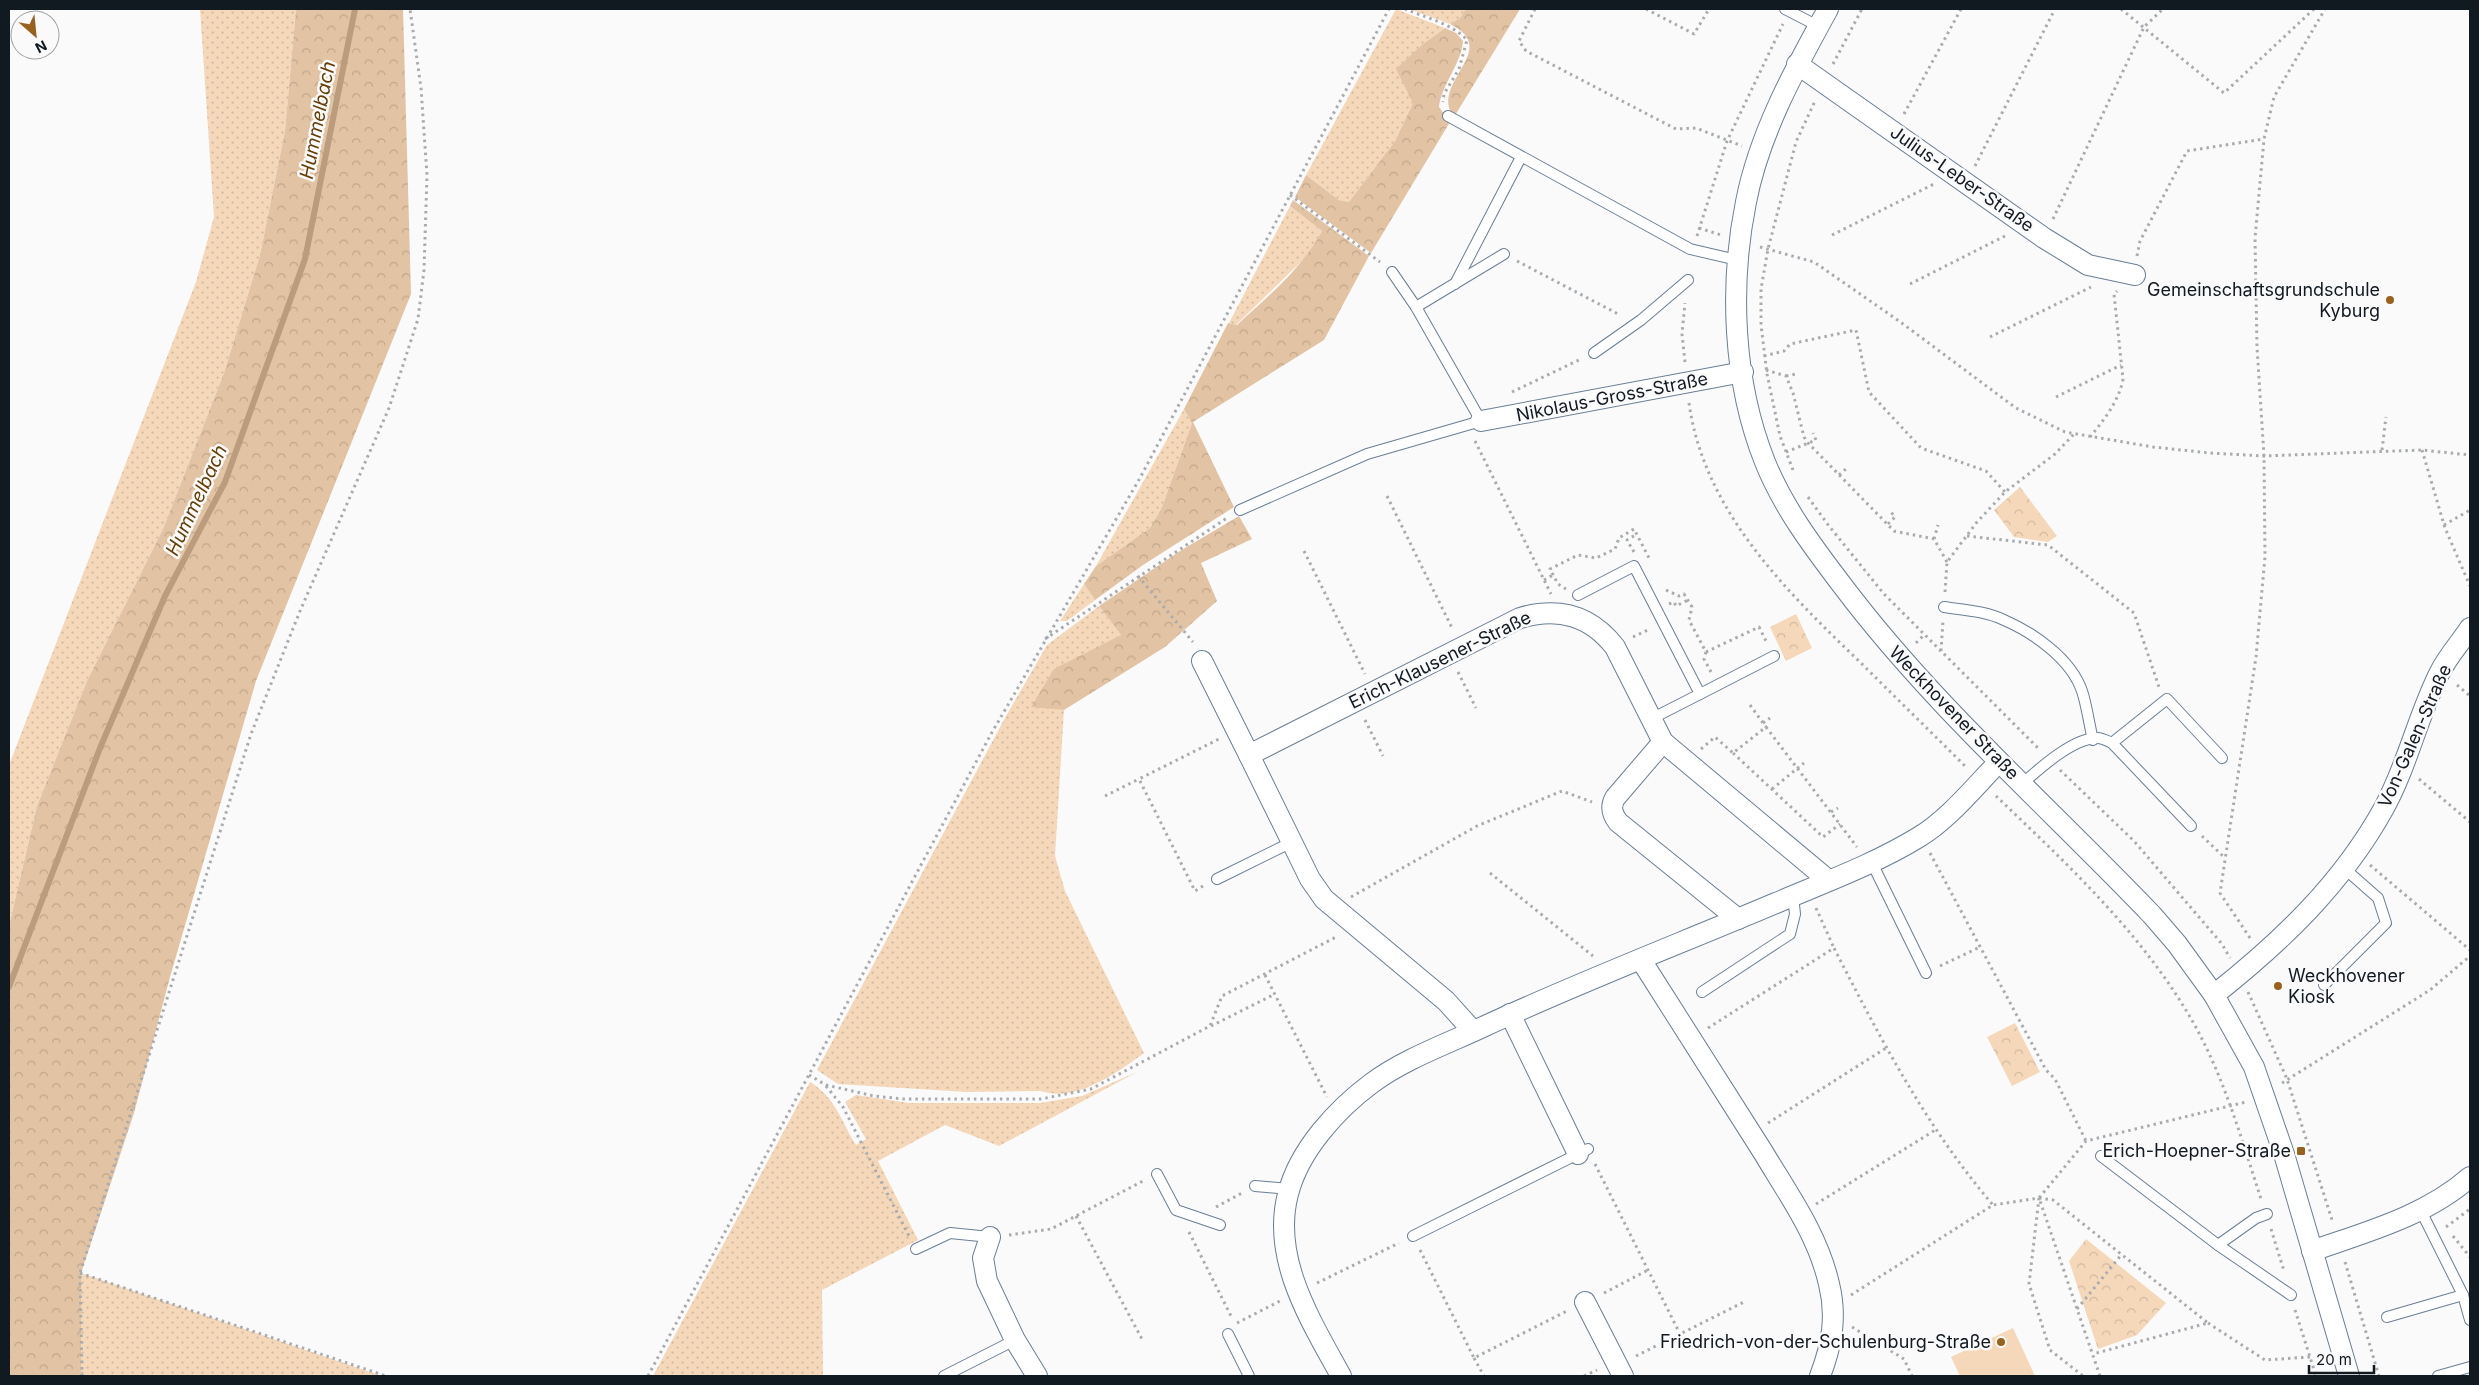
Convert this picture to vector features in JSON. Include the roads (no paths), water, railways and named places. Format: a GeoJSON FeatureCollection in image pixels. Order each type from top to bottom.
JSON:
{"type":"FeatureCollection","features":[{"type":"Feature","properties":{"kind":"street","name":"Weckhovener Straße"},"geometry":{"type":"LineString","coordinates":[[1823,17],[1798,64],[1761,152],[1746,200],[1737,260],[1737,323],[1743,372],[1752,419],[1764,461],[1775,486],[1812,547],[1889,646],[1924,686],[2152,915],[2177,944],[2214,995],[2240,1040],[2265,1097],[2349,1376]]}},
{"type":"Feature","properties":{"kind":"street","name":"Julius-Leber-Straße"},"geometry":{"type":"LineString","coordinates":[[1798,64],[2044,238],[2088,264],[2135,275]]}},
{"type":"Feature","properties":{"kind":"street","name":"Nikolaus-Gross-Straße"},"geometry":{"type":"LineString","coordinates":[[1474,423],[1743,372]]}},
{"type":"Feature","properties":{"kind":"street","name":"Erich-Klausener-Straße"},"geometry":{"type":"LineString","coordinates":[[1249,755],[1520,618],[1538,613],[1555,612],[1582,620],[1606,636],[1614,647],[1663,742],[1828,880]]}},
{"type":"Feature","properties":{"kind":"street","name":"Von-Galen-Straße"},"geometry":{"type":"LineString","coordinates":[[2214,995],[2240,975],[2303,918],[2350,861],[2384,808],[2404,766],[2441,671],[2470,628]]}},
{"type":"Feature","properties":{"kind":"street"},"geometry":{"type":"LineString","coordinates":[[1202,661],[1310,879],[1324,898],[1356,927],[1446,1001],[1473,1031]]}},
{"type":"Feature","properties":{"kind":"street"},"geometry":{"type":"LineString","coordinates":[[1663,742],[1615,798],[1612,809],[1618,822],[1738,919]]}},
{"type":"Feature","properties":{"kind":"street"},"geometry":{"type":"LineString","coordinates":[[1337,1375],[1298,1292],[1286,1255],[1284,1213],[1289,1189],[1303,1158],[1337,1115],[1355,1096],[1374,1081],[1510,1014],[1800,893],[1868,863],[1921,836],[1937,824],[1999,762]]}},
{"type":"Feature","properties":{"kind":"street"},"geometry":{"type":"LineString","coordinates":[[1640,960],[1801,1214],[1823,1262],[1833,1306],[1834,1326],[1820,1376]]}},
{"type":"Feature","properties":{"kind":"street"},"geometry":{"type":"LineString","coordinates":[[1510,1014],[1583,1152]]}},
{"type":"Feature","properties":{"kind":"street"},"geometry":{"type":"LineString","coordinates":[[2312,1251],[2421,1211],[2459,1187],[2470,1177]]}},
{"type":"Feature","properties":{"kind":"street"},"geometry":{"type":"LineString","coordinates":[[990,1237],[983,1258],[983,1268],[987,1281],[1015,1340],[1037,1376]]}},
{"type":"Feature","properties":{"kind":"street"},"geometry":{"type":"LineString","coordinates":[[1585,1302],[1620,1371]]}},
{"type":"Feature","properties":{"kind":"lane"},"geometry":{"type":"LineString","coordinates":[[1785,9],[1823,17]]}},
{"type":"Feature","properties":{"kind":"lane"},"geometry":{"type":"LineString","coordinates":[[1448,116],[1690,248],[1737,260]]}},
{"type":"Feature","properties":{"kind":"lane"},"geometry":{"type":"LineString","coordinates":[[1455,284],[1521,157]]}},
{"type":"Feature","properties":{"kind":"lane"},"geometry":{"type":"LineString","coordinates":[[1416,307],[1504,254]]}},
{"type":"Feature","properties":{"kind":"lane"},"geometry":{"type":"LineString","coordinates":[[1240,510],[1368,454],[1474,423],[1416,307],[1392,272]]}},
{"type":"Feature","properties":{"kind":"lane"},"geometry":{"type":"LineString","coordinates":[[1594,353],[1636,324],[1688,280]]}},
{"type":"Feature","properties":{"kind":"lane"},"geometry":{"type":"LineString","coordinates":[[1578,595],[1634,566],[1700,694]]}},
{"type":"Feature","properties":{"kind":"lane"},"geometry":{"type":"LineString","coordinates":[[1944,608],[1981,612],[2004,620],[2036,638],[2063,661],[2081,689],[2093,740]]}},
{"type":"Feature","properties":{"kind":"lane"},"geometry":{"type":"LineString","coordinates":[[1651,719],[1774,656]]}},
{"type":"Feature","properties":{"kind":"lane"},"geometry":{"type":"LineString","coordinates":[[2112,742],[2167,699],[2222,758]]}},
{"type":"Feature","properties":{"kind":"lane"},"geometry":{"type":"LineString","coordinates":[[2022,784],[2050,760],[2073,746],[2098,738],[2112,742],[2191,826]]}},
{"type":"Feature","properties":{"kind":"lane"},"geometry":{"type":"LineString","coordinates":[[1218,879],[1292,842]]}},
{"type":"Feature","properties":{"kind":"lane"},"geometry":{"type":"LineString","coordinates":[[2324,985],[2386,923],[2378,898],[2350,861]]}},
{"type":"Feature","properties":{"kind":"lane"},"geometry":{"type":"LineString","coordinates":[[1868,863],[1926,973]]}},
{"type":"Feature","properties":{"kind":"lane"},"geometry":{"type":"LineString","coordinates":[[1702,992],[1790,934],[1800,893]]}},
{"type":"Feature","properties":{"kind":"lane"},"geometry":{"type":"LineString","coordinates":[[1413,1236],[1583,1152]]}},
{"type":"Feature","properties":{"kind":"lane"},"geometry":{"type":"LineString","coordinates":[[2101,1156],[2218,1245],[2291,1294]]}},
{"type":"Feature","properties":{"kind":"lane"},"geometry":{"type":"LineString","coordinates":[[1157,1174],[1176,1210],[1220,1225]]}},
{"type":"Feature","properties":{"kind":"lane"},"geometry":{"type":"LineString","coordinates":[[1256,1186],[1289,1189]]}},
{"type":"Feature","properties":{"kind":"lane"},"geometry":{"type":"LineString","coordinates":[[2421,1211],[2463,1295],[2470,1320]]}},
{"type":"Feature","properties":{"kind":"lane"},"geometry":{"type":"LineString","coordinates":[[2218,1245],[2256,1218],[2266,1214]]}},
{"type":"Feature","properties":{"kind":"lane"},"geometry":{"type":"LineString","coordinates":[[916,1249],[950,1233],[990,1237]]}},
{"type":"Feature","properties":{"kind":"lane"},"geometry":{"type":"LineString","coordinates":[[2387,1317],[2463,1295]]}},
{"type":"Feature","properties":{"kind":"lane"},"geometry":{"type":"LineString","coordinates":[[1228,1334],[1249,1376]]}},
{"type":"Feature","properties":{"kind":"lane"},"geometry":{"type":"LineString","coordinates":[[944,1376],[1015,1340]]}},
{"type":"Feature","properties":{"kind":"lane"},"geometry":{"type":"LineString","coordinates":[[2438,1376],[2470,1367]]}},
{"type":"Feature","properties":{"kind":"waterway","name":"Hummelbach"},"geometry":{"type":"LineString","coordinates":[[9,987],[100,748],[165,596],[225,482],[305,259],[355,9]]}},
{"type":"Feature","properties":{"kind":"place","name":"Gemeinschaftsgrundschule Kyburg"},"geometry":{"type":"Point","coordinates":[2390,300]}},
{"type":"Feature","properties":{"kind":"place","name":"Weckhovener Kiosk"},"geometry":{"type":"Point","coordinates":[2278,986]}},
{"type":"Feature","properties":{"kind":"place","name":"Erich-Hoepner-Straße"},"geometry":{"type":"Point","coordinates":[2301,1151]}},
{"type":"Feature","properties":{"kind":"place","name":"Friedrich-von-der-Schulenburg-Straße"},"geometry":{"type":"Point","coordinates":[2001,1342]}}]}
